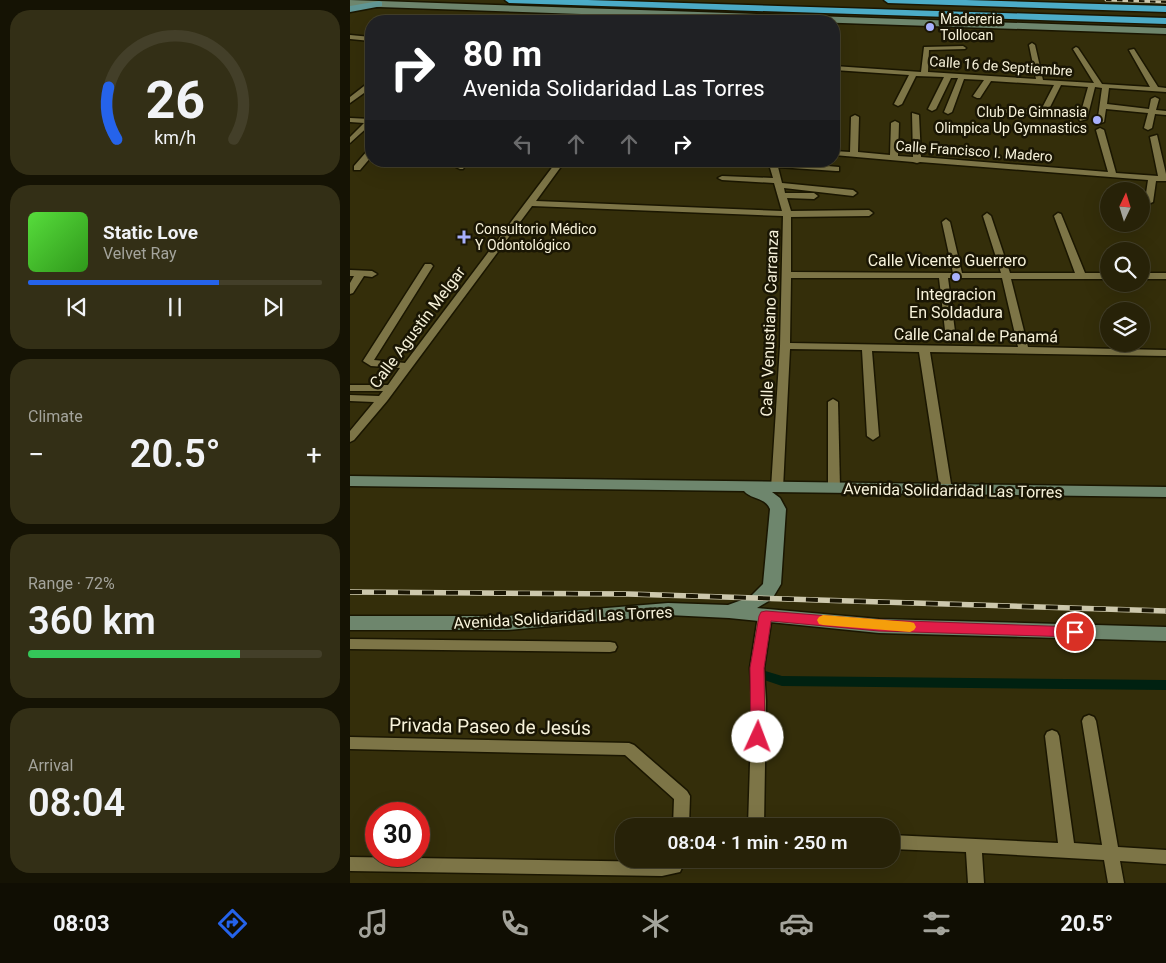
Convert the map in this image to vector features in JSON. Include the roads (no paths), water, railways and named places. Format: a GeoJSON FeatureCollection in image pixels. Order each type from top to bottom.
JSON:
{"type":"FeatureCollection","features":[{"type":"Feature","properties":{"kind":"highway"},"geometry":{"type":"LineString","coordinates":[[509,0],[1166,21]]}},
{"type":"Feature","properties":{"kind":"highway"},"geometry":{"type":"LineString","coordinates":[[888,0],[1166,9]]}},
{"type":"Feature","properties":{"kind":"highway"},"geometry":{"type":"LineString","coordinates":[[891,12],[1019,27]]}},
{"type":"Feature","properties":{"kind":"main road"},"geometry":{"type":"LineString","coordinates":[[403,0],[578,6],[648,15]]}},
{"type":"Feature","properties":{"kind":"main road"},"geometry":{"type":"LineString","coordinates":[[353,4],[374,2],[616,15]]}},
{"type":"Feature","properties":{"kind":"main road"},"geometry":{"type":"LineString","coordinates":[[840,22],[1166,31]]}},
{"type":"Feature","properties":{"kind":"main road","name":"Avenida Solidaridad Las Torres"},"geometry":{"type":"LineString","coordinates":[[350,481],[1166,492]]}},
{"type":"Feature","properties":{"kind":"main road"},"geometry":{"type":"LineString","coordinates":[[726,487],[763,494],[774,500],[778,509],[774,571],[769,593],[759,600],[729,612]]}},
{"type":"Feature","properties":{"kind":"main road","name":"Avenida Solidaridad Las Torres"},"geometry":{"type":"LineString","coordinates":[[350,623],[500,623],[668,609],[729,612],[889,626],[1166,634]]}},
{"type":"Feature","properties":{"kind":"street"},"geometry":{"type":"LineString","coordinates":[[350,37],[365,38]]}},
{"type":"Feature","properties":{"kind":"street"},"geometry":{"type":"LineString","coordinates":[[1032,45],[1040,81]]}},
{"type":"Feature","properties":{"kind":"street"},"geometry":{"type":"LineString","coordinates":[[924,74],[926,48],[963,48]]}},
{"type":"Feature","properties":{"kind":"street"},"geometry":{"type":"LineString","coordinates":[[1076,49],[1099,85],[1103,106],[1100,126],[1113,176]]}},
{"type":"Feature","properties":{"kind":"street"},"geometry":{"type":"LineString","coordinates":[[1132,50],[1155,89]]}},
{"type":"Feature","properties":{"kind":"street","name":"Calle 16 de Septiembre"},"geometry":{"type":"LineString","coordinates":[[840,68],[989,78],[1004,82],[1040,81],[1166,90]]}},
{"type":"Feature","properties":{"kind":"street"},"geometry":{"type":"LineString","coordinates":[[898,104],[914,73]]}},
{"type":"Feature","properties":{"kind":"street"},"geometry":{"type":"LineString","coordinates":[[932,109],[949,75]]}},
{"type":"Feature","properties":{"kind":"street"},"geometry":{"type":"LineString","coordinates":[[948,112],[962,76]]}},
{"type":"Feature","properties":{"kind":"street"},"geometry":{"type":"LineString","coordinates":[[977,96],[989,78]]}},
{"type":"Feature","properties":{"kind":"street"},"geometry":{"type":"LineString","coordinates":[[1008,111],[1018,109],[1038,113],[1044,112],[1058,83]]}},
{"type":"Feature","properties":{"kind":"street"},"geometry":{"type":"LineString","coordinates":[[1083,119],[1099,85]]}},
{"type":"Feature","properties":{"kind":"street"},"geometry":{"type":"LineString","coordinates":[[350,101],[365,90]]}},
{"type":"Feature","properties":{"kind":"street"},"geometry":{"type":"LineString","coordinates":[[1148,128],[1155,99]]}},
{"type":"Feature","properties":{"kind":"street"},"geometry":{"type":"LineString","coordinates":[[1103,106],[1166,113]]}},
{"type":"Feature","properties":{"kind":"street"},"geometry":{"type":"LineString","coordinates":[[915,115],[917,160]]}},
{"type":"Feature","properties":{"kind":"street"},"geometry":{"type":"LineString","coordinates":[[854,155],[855,117]]}},
{"type":"Feature","properties":{"kind":"street"},"geometry":{"type":"LineString","coordinates":[[350,120],[365,121]]}},
{"type":"Feature","properties":{"kind":"street"},"geometry":{"type":"LineString","coordinates":[[894,159],[895,123]]}},
{"type":"Feature","properties":{"kind":"street"},"geometry":{"type":"LineString","coordinates":[[350,141],[365,127]]}},
{"type":"Feature","properties":{"kind":"street"},"geometry":{"type":"LineString","coordinates":[[1154,137],[1164,179]]}},
{"type":"Feature","properties":{"kind":"street","name":"Calle Francisco I. Madero"},"geometry":{"type":"LineString","coordinates":[[840,154],[1164,179]]}},
{"type":"Feature","properties":{"kind":"street"},"geometry":{"type":"LineString","coordinates":[[357,168],[365,162]]}},
{"type":"Feature","properties":{"kind":"street","name":"Calle Agustín Melgar"},"geometry":{"type":"LineString","coordinates":[[350,438],[383,399],[557,167]]}},
{"type":"Feature","properties":{"kind":"street","name":"Calle Venustiano Carranza"},"geometry":{"type":"LineString","coordinates":[[773,167],[787,214],[785,346],[777,488]]}},
{"type":"Feature","properties":{"kind":"street"},"geometry":{"type":"LineString","coordinates":[[815,167],[836,169]]}},
{"type":"Feature","properties":{"kind":"street"},"geometry":{"type":"LineString","coordinates":[[722,178],[779,187],[853,193]]}},
{"type":"Feature","properties":{"kind":"street"},"geometry":{"type":"LineString","coordinates":[[1150,194],[1152,178]]}},
{"type":"Feature","properties":{"kind":"street"},"geometry":{"type":"LineString","coordinates":[[779,187],[814,196]]}},
{"type":"Feature","properties":{"kind":"street"},"geometry":{"type":"LineString","coordinates":[[531,203],[787,214],[869,214]]}},
{"type":"Feature","properties":{"kind":"street"},"geometry":{"type":"LineString","coordinates":[[987,216],[1006,275],[1024,350]]}},
{"type":"Feature","properties":{"kind":"street"},"geometry":{"type":"LineString","coordinates":[[1058,216],[1081,276]]}},
{"type":"Feature","properties":{"kind":"street"},"geometry":{"type":"LineString","coordinates":[[946,222],[958,275]]}},
{"type":"Feature","properties":{"kind":"street"},"geometry":{"type":"LineString","coordinates":[[408,366],[371,363],[368,361],[428,266]]}},
{"type":"Feature","properties":{"kind":"street"},"geometry":{"type":"LineString","coordinates":[[350,273],[372,274]]}},
{"type":"Feature","properties":{"kind":"street"},"geometry":{"type":"LineString","coordinates":[[350,291],[362,273]]}},
{"type":"Feature","properties":{"kind":"street","name":"Calle Vicente Guerrero"},"geometry":{"type":"LineString","coordinates":[[786,275],[1100,276]]}},
{"type":"Feature","properties":{"kind":"street"},"geometry":{"type":"LineString","coordinates":[[943,275],[951,339]]}},
{"type":"Feature","properties":{"kind":"street"},"geometry":{"type":"LineString","coordinates":[[1150,276],[1166,276]]}},
{"type":"Feature","properties":{"kind":"street","name":"Calle Canal de Panamá"},"geometry":{"type":"LineString","coordinates":[[785,346],[1166,352]]}},
{"type":"Feature","properties":{"kind":"street"},"geometry":{"type":"LineString","coordinates":[[867,348],[873,436]]}},
{"type":"Feature","properties":{"kind":"street"},"geometry":{"type":"LineString","coordinates":[[924,348],[946,490]]}},
{"type":"Feature","properties":{"kind":"street"},"geometry":{"type":"LineString","coordinates":[[350,388],[391,388]]}},
{"type":"Feature","properties":{"kind":"street"},"geometry":{"type":"LineString","coordinates":[[350,398],[383,399]]}},
{"type":"Feature","properties":{"kind":"street"},"geometry":{"type":"LineString","coordinates":[[833,402],[834,488]]}},
{"type":"Feature","properties":{"kind":"street"},"geometry":{"type":"LineString","coordinates":[[756,818],[759,701],[757,668],[766,616]]}},
{"type":"Feature","properties":{"kind":"street"},"geometry":{"type":"LineString","coordinates":[[350,644],[610,647]]}},
{"type":"Feature","properties":{"kind":"street"},"geometry":{"type":"LineString","coordinates":[[1089,721],[1116,883]]}},
{"type":"Feature","properties":{"kind":"street"},"geometry":{"type":"LineString","coordinates":[[1052,736],[1067,850]]}},
{"type":"Feature","properties":{"kind":"street","name":"Privada Paseo de Jesús"},"geometry":{"type":"LineString","coordinates":[[350,743],[608,747],[629,749],[682,796],[681,818]]}},
{"type":"Feature","properties":{"kind":"street"},"geometry":{"type":"LineString","coordinates":[[900,842],[1067,850],[1166,857]]}},
{"type":"Feature","properties":{"kind":"street"},"geometry":{"type":"LineString","coordinates":[[973,846],[976,883]]}},
{"type":"Feature","properties":{"kind":"street"},"geometry":{"type":"LineString","coordinates":[[350,864],[664,868]]}},
{"type":"Feature","properties":{"kind":"waterway"},"geometry":{"type":"LineString","coordinates":[[759,674],[782,681],[1166,685]]}},
{"type":"Feature","properties":{"kind":"railway"},"geometry":{"type":"LineString","coordinates":[[1106,0],[1166,2]]}},
{"type":"Feature","properties":{"kind":"railway"},"geometry":{"type":"LineString","coordinates":[[350,592],[628,594],[1166,611]]}},
{"type":"Feature","properties":{"kind":"place","name":"Madereria Tollocan"},"geometry":{"type":"Point","coordinates":[930,27]}},
{"type":"Feature","properties":{"kind":"place","name":"Club De Gimnasia Olimpica Up Gymnastics"},"geometry":{"type":"Point","coordinates":[1097,120]}},
{"type":"Feature","properties":{"kind":"place","name":"Consultorio Médico Y Odontológico"},"geometry":{"type":"Point","coordinates":[464,237]}},
{"type":"Feature","properties":{"kind":"place","name":"Integracion En Soldadura"},"geometry":{"type":"Point","coordinates":[956,277]}}]}
